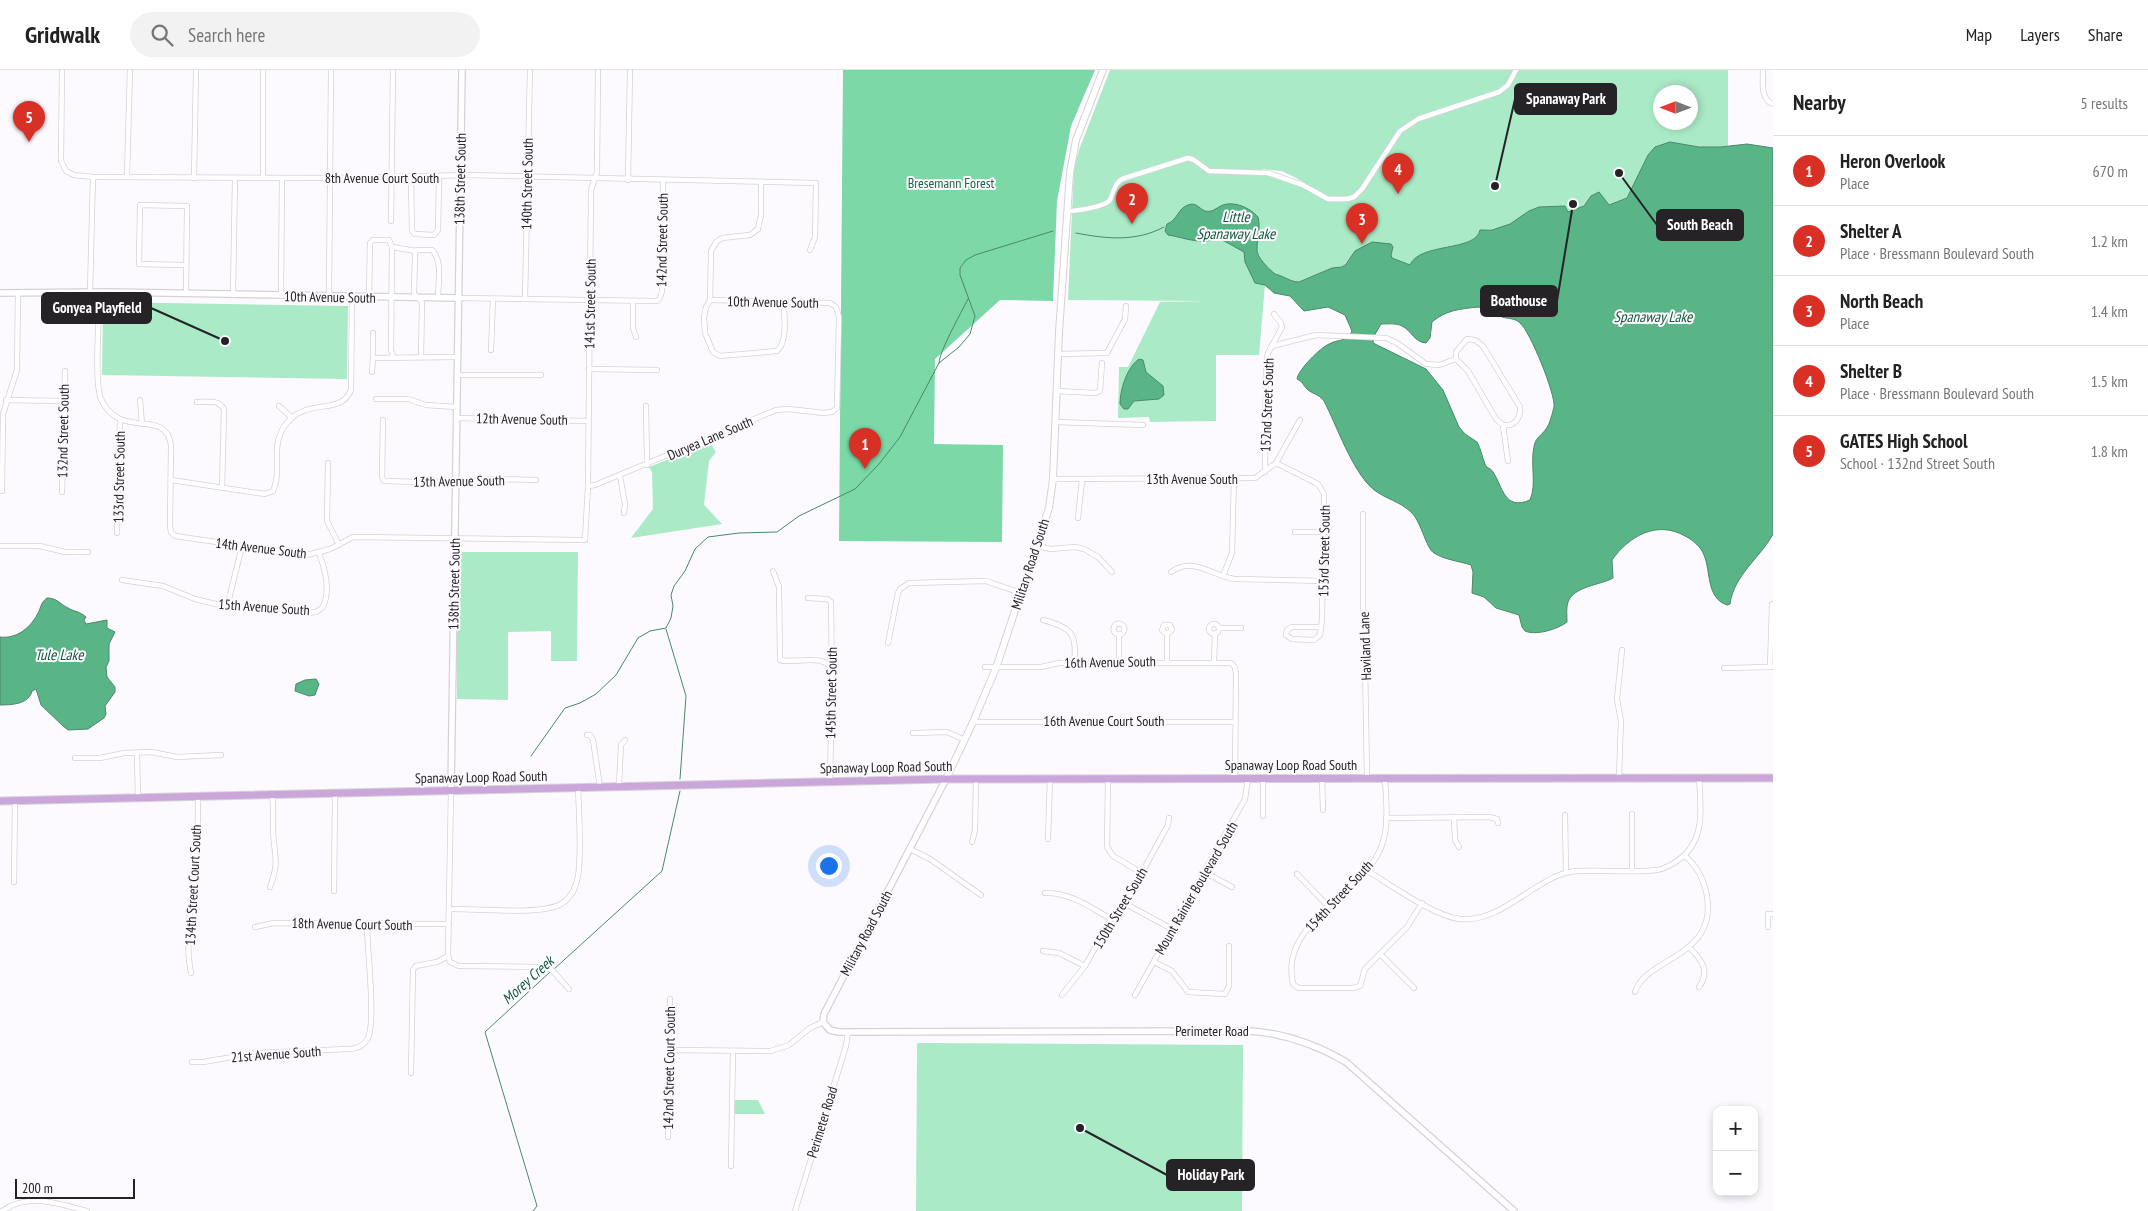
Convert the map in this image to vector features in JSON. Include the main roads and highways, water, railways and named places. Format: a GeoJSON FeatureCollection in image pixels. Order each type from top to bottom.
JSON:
{"type":"FeatureCollection","features":[{"type":"Feature","properties":{"kind":"main road","name":"Military Road South"},"geometry":{"type":"LineString","coordinates":[[946,779],[996,668],[1049,508],[1053,480],[1070,173],[1074,147],[1103,70]]}},
{"type":"Feature","properties":{"kind":"main road","name":"Spanaway Loop Road South"},"geometry":{"type":"LineString","coordinates":[[0,801],[976,778],[1773,778]]}},
{"type":"Feature","properties":{"kind":"water","name":"Spanaway Lake"},"geometry":{"type":"Polygon","coordinates":[[[1670,142],[1699,147],[1747,144],[1773,148],[1773,534],[1742,575],[1732,594],[1730,604],[1727,605],[1720,601],[1712,590],[1704,555],[1694,542],[1675,531],[1654,530],[1635,538],[1619,551],[1612,560],[1613,578],[1582,589],[1571,597],[1567,604],[1567,622],[1547,631],[1535,633],[1525,631],[1519,615],[1496,608],[1484,597],[1472,593],[1473,572],[1471,565],[1447,559],[1434,553],[1412,513],[1373,489],[1365,481],[1352,460],[1324,401],[1309,391],[1297,379],[1305,365],[1320,350],[1325,346],[1349,337],[1352,331],[1345,315],[1328,307],[1304,311],[1290,296],[1274,293],[1265,285],[1255,283],[1245,262],[1244,252],[1217,237],[1207,241],[1196,241],[1168,235],[1165,231],[1167,224],[1188,205],[1195,205],[1205,211],[1213,211],[1223,205],[1232,204],[1247,208],[1258,217],[1257,252],[1263,263],[1275,274],[1293,281],[1299,282],[1332,268],[1342,267],[1355,251],[1372,242],[1391,244],[1393,247],[1392,258],[1410,265],[1416,258],[1425,253],[1469,242],[1476,237],[1480,230],[1492,230],[1510,224],[1529,211],[1539,207],[1565,206],[1568,212],[1584,206],[1591,196],[1599,192],[1609,205],[1627,198],[1648,155],[1655,147],[1670,142]],[[1478,307],[1454,311],[1437,318],[1432,322],[1430,338],[1426,343],[1419,341],[1402,326],[1397,324],[1381,324],[1374,336],[1373,343],[1426,369],[1443,390],[1459,427],[1465,434],[1477,442],[1486,466],[1492,471],[1506,496],[1510,500],[1521,503],[1530,500],[1532,494],[1535,444],[1549,424],[1554,400],[1542,364],[1530,338],[1520,323],[1478,307]]]}},
{"type":"Feature","properties":{"kind":"water"},"geometry":{"type":"Polygon","coordinates":[[[1139,359],[1143,360],[1146,372],[1163,386],[1164,395],[1159,399],[1134,401],[1128,409],[1124,409],[1120,404],[1121,392],[1131,367],[1139,359]]]}},
{"type":"Feature","properties":{"kind":"water","name":"Tule Lake"},"geometry":{"type":"Polygon","coordinates":[[[47,598],[56,600],[84,615],[86,617],[84,620],[86,624],[107,620],[107,628],[115,632],[109,644],[109,661],[106,667],[107,677],[115,687],[115,692],[105,706],[106,714],[104,718],[88,729],[68,730],[41,705],[36,689],[24,701],[0,705],[0,637],[17,635],[26,629],[34,620],[47,598]]]}},
{"type":"Feature","properties":{"kind":"water"},"geometry":{"type":"Polygon","coordinates":[[[316,679],[319,684],[315,695],[309,696],[295,691],[296,684],[305,680],[316,679]]]}},
{"type":"Feature","properties":{"kind":"waterway"},"geometry":{"type":"LineString","coordinates":[[1076,233],[1121,238],[1143,235],[1164,227]]}},
{"type":"Feature","properties":{"kind":"waterway"},"geometry":{"type":"LineString","coordinates":[[531,756],[565,708],[580,703],[596,694],[616,675],[638,638],[650,631],[666,628],[671,618],[673,606],[671,595],[674,586],[685,571],[695,549],[708,537],[739,533],[777,532],[799,516],[855,489],[879,464],[900,437],[939,363],[959,347],[970,334],[975,316],[960,275],[960,268],[966,260],[975,255],[1053,231]]}},
{"type":"Feature","properties":{"kind":"waterway"},"geometry":{"type":"LineString","coordinates":[[939,363],[947,341],[968,299]]}},
{"type":"Feature","properties":{"kind":"waterway","name":"Morey Creek"},"geometry":{"type":"LineString","coordinates":[[666,629],[686,696],[680,779]]}},
{"type":"Feature","properties":{"kind":"waterway","name":"Morey Creek"},"geometry":{"type":"LineString","coordinates":[[553,970],[662,871],[680,791]]}},
{"type":"Feature","properties":{"kind":"waterway","name":"Morey Creek"},"geometry":{"type":"LineString","coordinates":[[533,1211],[537,1206],[485,1032],[550,972]]}},
{"type":"Feature","properties":{"kind":"place","name":"GATES High School"},"geometry":{"type":"Point","coordinates":[29,142]}},
{"type":"Feature","properties":{"kind":"place","name":"South Beach"},"geometry":{"type":"Point","coordinates":[1619,173]}},
{"type":"Feature","properties":{"kind":"place","name":"Spanaway Park"},"geometry":{"type":"Point","coordinates":[1495,186]}},
{"type":"Feature","properties":{"kind":"place","name":"Shelter B"},"geometry":{"type":"Point","coordinates":[1398,194]}},
{"type":"Feature","properties":{"kind":"place","name":"Boathouse"},"geometry":{"type":"Point","coordinates":[1573,204]}},
{"type":"Feature","properties":{"kind":"place","name":"Shelter A"},"geometry":{"type":"Point","coordinates":[1132,224]}},
{"type":"Feature","properties":{"kind":"place","name":"North Beach"},"geometry":{"type":"Point","coordinates":[1362,244]}},
{"type":"Feature","properties":{"kind":"place","name":"Gonyea Playfield"},"geometry":{"type":"Point","coordinates":[225,341]}},
{"type":"Feature","properties":{"kind":"place","name":"Heron Overlook"},"geometry":{"type":"Point","coordinates":[865,469]}},
{"type":"Feature","properties":{"kind":"place","name":"Holiday Park"},"geometry":{"type":"Point","coordinates":[1080,1128]}},
{"type":"Feature","properties":{"kind":"park label","name":"Bresemann Forest"},"geometry":{"type":"Point","coordinates":[951,183]}},
{"type":"Feature","properties":{"kind":"water label","name":"Little Spanaway Lake"},"geometry":{"type":"Point","coordinates":[1236,226]}}]}
